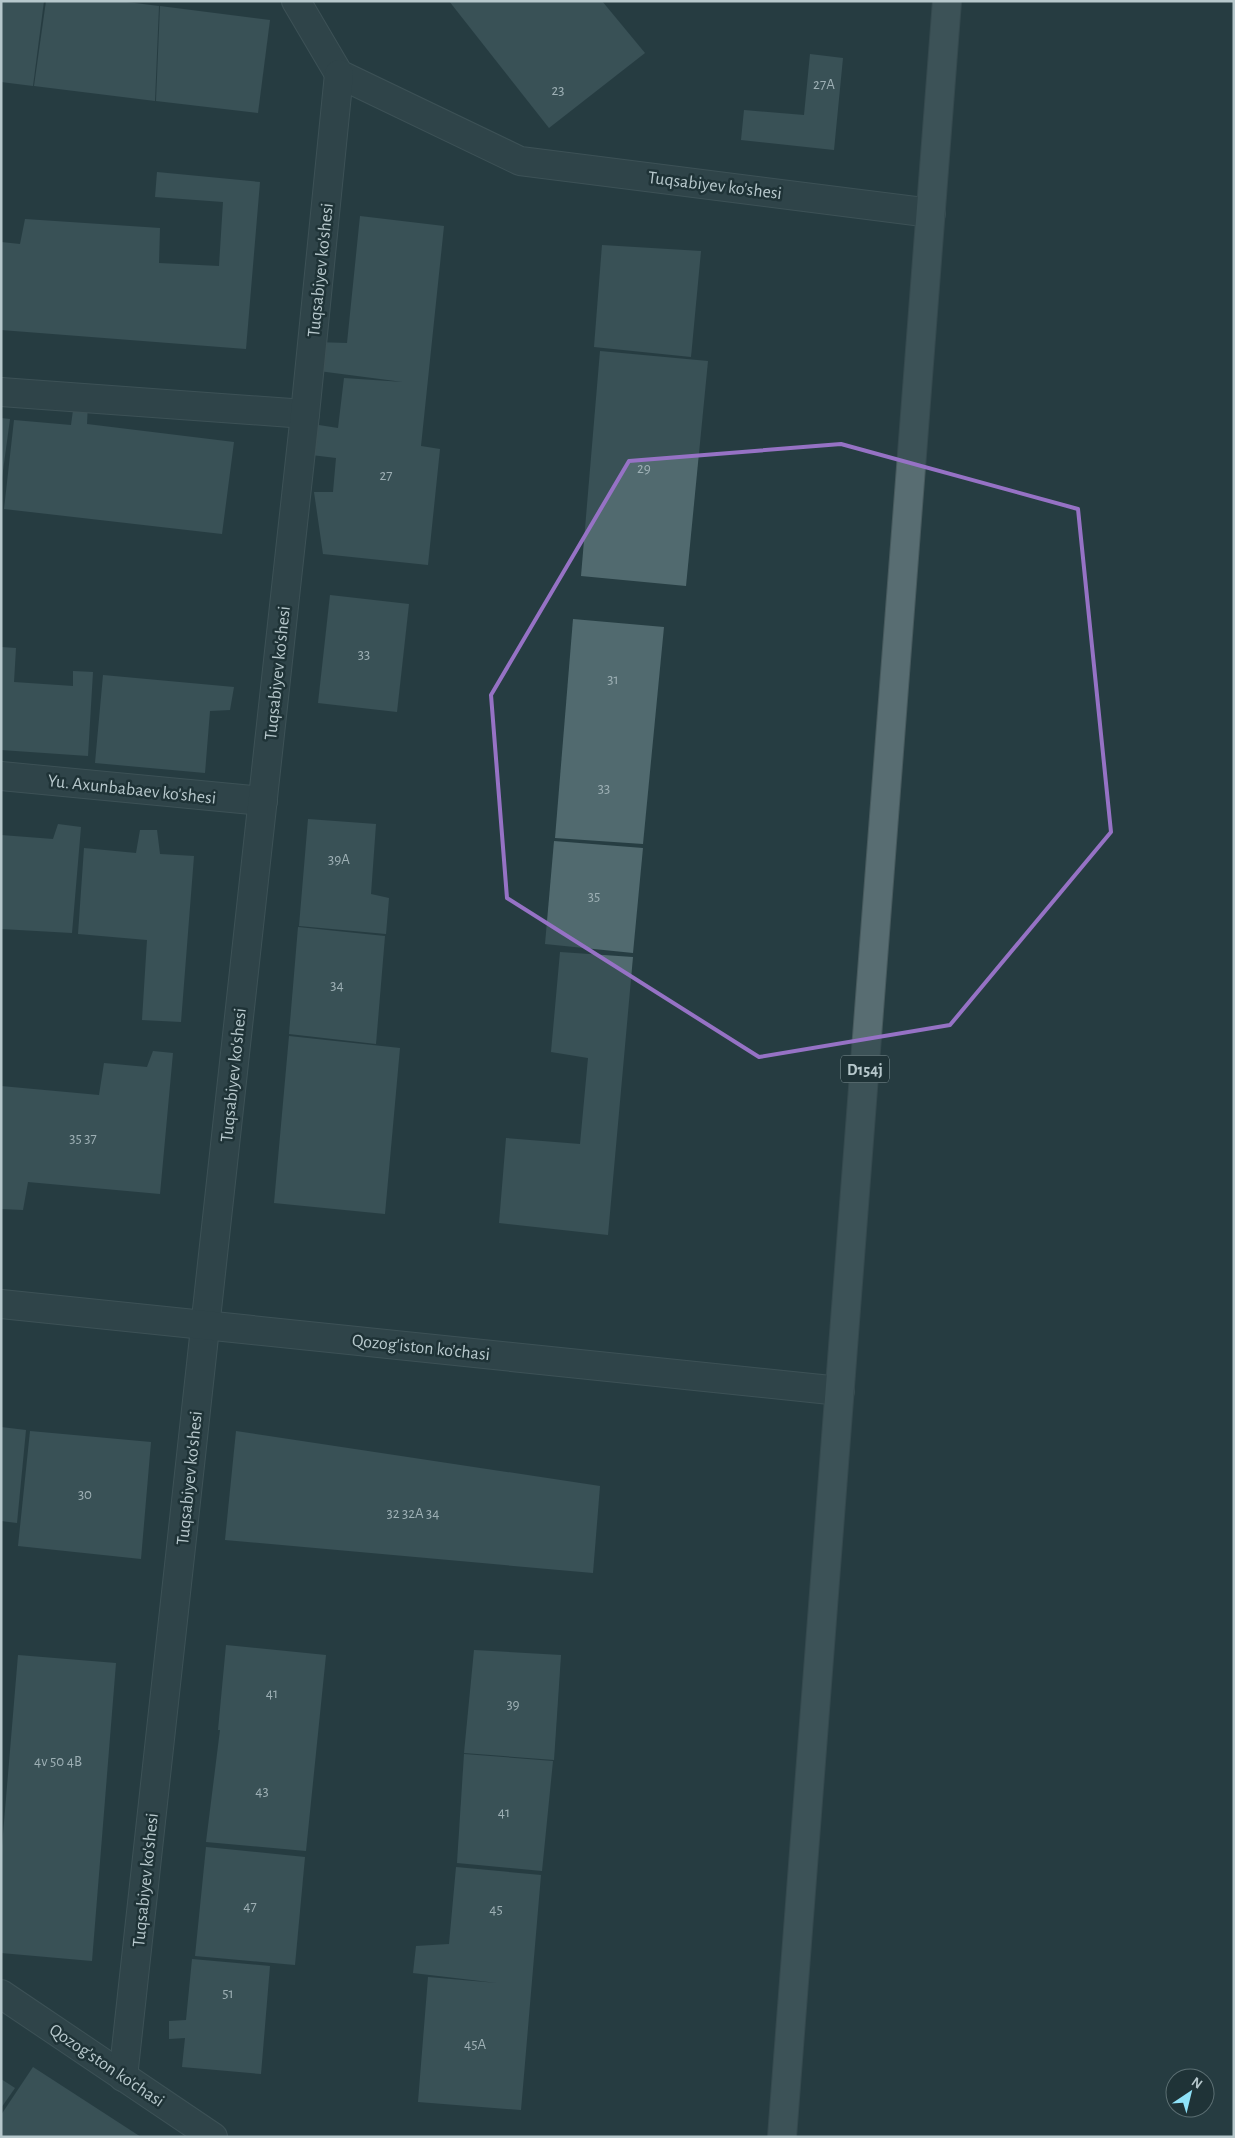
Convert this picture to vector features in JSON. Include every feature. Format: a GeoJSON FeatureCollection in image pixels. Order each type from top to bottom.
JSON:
{"type":"FeatureCollection","features":[{"type":"Feature","properties":{"kind":"main road","name":"D154j"},"geometry":{"type":"LineString","coordinates":[[782,2137],[947,1]]}},
{"type":"Feature","properties":{"kind":"street"},"geometry":{"type":"LineString","coordinates":[[296,1],[340,74]]}},
{"type":"Feature","properties":{"kind":"street","name":"Tuqsabiyev ko'shesi"},"geometry":{"type":"LineString","coordinates":[[123,2076],[263,802],[340,74],[520,161],[931,213]]}},
{"type":"Feature","properties":{"kind":"street"},"geometry":{"type":"LineString","coordinates":[[1,392],[305,414]]}},
{"type":"Feature","properties":{"kind":"street","name":"Yu. Axunbabaev ko'shesi"},"geometry":{"type":"LineString","coordinates":[[1,776],[263,802]]}},
{"type":"Feature","properties":{"kind":"street","name":"Qozog'iston ko'chasi"},"geometry":{"type":"LineString","coordinates":[[1,1304],[840,1390]]}},
{"type":"Feature","properties":{"kind":"street","name":"Qozog'ston ko'chasi"},"geometry":{"type":"LineString","coordinates":[[1,1994],[213,2137]]}},
{"type":"Feature","properties":{"kind":"highlighted area"},"geometry":{"type":"Polygon","coordinates":[[[841,444],[1078,509],[1111,832],[950,1025],[759,1057],[507,898],[491,695],[629,461],[841,444]]]}},
{"type":"Feature","properties":{"kind":"building"},"geometry":{"type":"Polygon","coordinates":[[[1,1],[44,1],[33,86],[1,82],[1,1]]]}},
{"type":"Feature","properties":{"kind":"building"},"geometry":{"type":"Polygon","coordinates":[[[46,1],[119,1],[159,6],[155,101],[34,86],[46,1]]]}},
{"type":"Feature","properties":{"kind":"building"},"geometry":{"type":"Polygon","coordinates":[[[449,1],[602,1],[645,53],[549,128],[449,1]]]}},
{"type":"Feature","properties":{"kind":"building"},"geometry":{"type":"Polygon","coordinates":[[[160,6],[270,20],[258,113],[156,101],[160,6]]]}},
{"type":"Feature","properties":{"kind":"building"},"geometry":{"type":"Polygon","coordinates":[[[810,54],[843,58],[834,150],[741,140],[744,110],[804,115],[810,54]]]}},
{"type":"Feature","properties":{"kind":"building"},"geometry":{"type":"Polygon","coordinates":[[[157,172],[260,182],[246,349],[1,330],[1,242],[20,244],[25,219],[160,228],[159,263],[219,266],[223,202],[155,197],[157,172]]]}},
{"type":"Feature","properties":{"kind":"building"},"geometry":{"type":"Polygon","coordinates":[[[360,216],[444,226],[421,446],[440,449],[428,565],[323,554],[314,492],[333,492],[336,458],[303,454],[306,423],[338,428],[344,378],[403,382],[311,370],[315,342],[347,343],[360,216]]]}},
{"type":"Feature","properties":{"kind":"building"},"geometry":{"type":"Polygon","coordinates":[[[602,245],[701,251],[691,357],[594,347],[602,245]]]}},
{"type":"Feature","properties":{"kind":"building"},"geometry":{"type":"Polygon","coordinates":[[[600,351],[708,361],[686,586],[581,576],[600,351]]]}},
{"type":"Feature","properties":{"kind":"building"},"geometry":{"type":"Polygon","coordinates":[[[74,403],[88,403],[87,424],[234,442],[222,534],[4,509],[14,420],[71,425],[74,403]]]}},
{"type":"Feature","properties":{"kind":"building"},"geometry":{"type":"Polygon","coordinates":[[[1,418],[10,419],[2,478],[1,478],[1,418]]]}},
{"type":"Feature","properties":{"kind":"building"},"geometry":{"type":"Polygon","coordinates":[[[330,595],[409,604],[397,712],[318,703],[330,595]]]}},
{"type":"Feature","properties":{"kind":"building"},"geometry":{"type":"Polygon","coordinates":[[[573,619],[664,627],[643,844],[555,838],[573,619]]]}},
{"type":"Feature","properties":{"kind":"building"},"geometry":{"type":"Polygon","coordinates":[[[1,647],[16,648],[14,682],[73,686],[73,671],[93,672],[88,756],[1,750],[1,647]]]}},
{"type":"Feature","properties":{"kind":"building"},"geometry":{"type":"Polygon","coordinates":[[[103,675],[234,687],[230,710],[210,711],[205,773],[95,763],[103,675]]]}},
{"type":"Feature","properties":{"kind":"building"},"geometry":{"type":"Polygon","coordinates":[[[308,819],[376,824],[371,894],[389,898],[386,934],[299,926],[308,819]]]}},
{"type":"Feature","properties":{"kind":"building"},"geometry":{"type":"Polygon","coordinates":[[[58,824],[81,827],[72,933],[1,929],[1,835],[53,839],[58,824]]]}},
{"type":"Feature","properties":{"kind":"building"},"geometry":{"type":"Polygon","coordinates":[[[140,830],[157,830],[160,854],[194,856],[181,1022],[142,1020],[147,940],[78,934],[84,848],[136,853],[140,830]]]}},
{"type":"Feature","properties":{"kind":"building"},"geometry":{"type":"Polygon","coordinates":[[[554,841],[643,848],[633,953],[545,944],[554,841]]]}},
{"type":"Feature","properties":{"kind":"building"},"geometry":{"type":"Polygon","coordinates":[[[298,927],[385,936],[376,1044],[289,1034],[298,927]]]}},
{"type":"Feature","properties":{"kind":"building"},"geometry":{"type":"Polygon","coordinates":[[[560,952],[633,957],[608,1235],[499,1223],[506,1138],[580,1144],[588,1058],[551,1052],[560,952]]]}},
{"type":"Feature","properties":{"kind":"building"},"geometry":{"type":"Polygon","coordinates":[[[289,1036],[400,1048],[385,1214],[274,1203],[289,1036]]]}},
{"type":"Feature","properties":{"kind":"building"},"geometry":{"type":"Polygon","coordinates":[[[153,1051],[173,1053],[160,1194],[28,1182],[23,1210],[1,1209],[1,1086],[99,1095],[104,1063],[147,1067],[153,1051]]]}},
{"type":"Feature","properties":{"kind":"building"},"geometry":{"type":"Polygon","coordinates":[[[1,1427],[26,1430],[17,1523],[1,1521],[1,1427]]]}},
{"type":"Feature","properties":{"kind":"building"},"geometry":{"type":"Polygon","coordinates":[[[30,1431],[151,1442],[141,1559],[18,1546],[30,1431]]]}},
{"type":"Feature","properties":{"kind":"building"},"geometry":{"type":"Polygon","coordinates":[[[236,1431],[600,1486],[593,1573],[225,1540],[236,1431]]]}},
{"type":"Feature","properties":{"kind":"building"},"geometry":{"type":"Polygon","coordinates":[[[226,1645],[326,1655],[306,1851],[206,1842],[220,1730],[218,1730],[226,1645]]]}},
{"type":"Feature","properties":{"kind":"building"},"geometry":{"type":"Polygon","coordinates":[[[474,1650],[561,1655],[554,1760],[464,1753],[474,1650]]]}},
{"type":"Feature","properties":{"kind":"building"},"geometry":{"type":"Polygon","coordinates":[[[18,1655],[116,1663],[92,1961],[1,1953],[1,1858],[18,1655]]]}},
{"type":"Feature","properties":{"kind":"building"},"geometry":{"type":"Polygon","coordinates":[[[464,1754],[553,1761],[542,1871],[457,1863],[464,1754]]]}},
{"type":"Feature","properties":{"kind":"building"},"geometry":{"type":"Polygon","coordinates":[[[206,1847],[305,1857],[295,1965],[195,1956],[206,1847]]]}},
{"type":"Feature","properties":{"kind":"building"},"geometry":{"type":"Polygon","coordinates":[[[456,1867],[541,1875],[521,2110],[418,2102],[428,1977],[497,1983],[413,1973],[416,1946],[449,1944],[456,1867]]]}},
{"type":"Feature","properties":{"kind":"building"},"geometry":{"type":"Polygon","coordinates":[[[192,1959],[270,1966],[261,2074],[182,2067],[185,2038],[169,2039],[169,2021],[186,2020],[192,1959]]]}},
{"type":"Feature","properties":{"kind":"building"},"geometry":{"type":"Polygon","coordinates":[[[33,2067],[141,2137],[1,2137],[1,2115],[33,2067]]]}},
{"type":"Feature","properties":{"kind":"building"},"geometry":{"type":"Polygon","coordinates":[[[1,2079],[15,2088],[1,2108],[1,2079]]]}}]}
